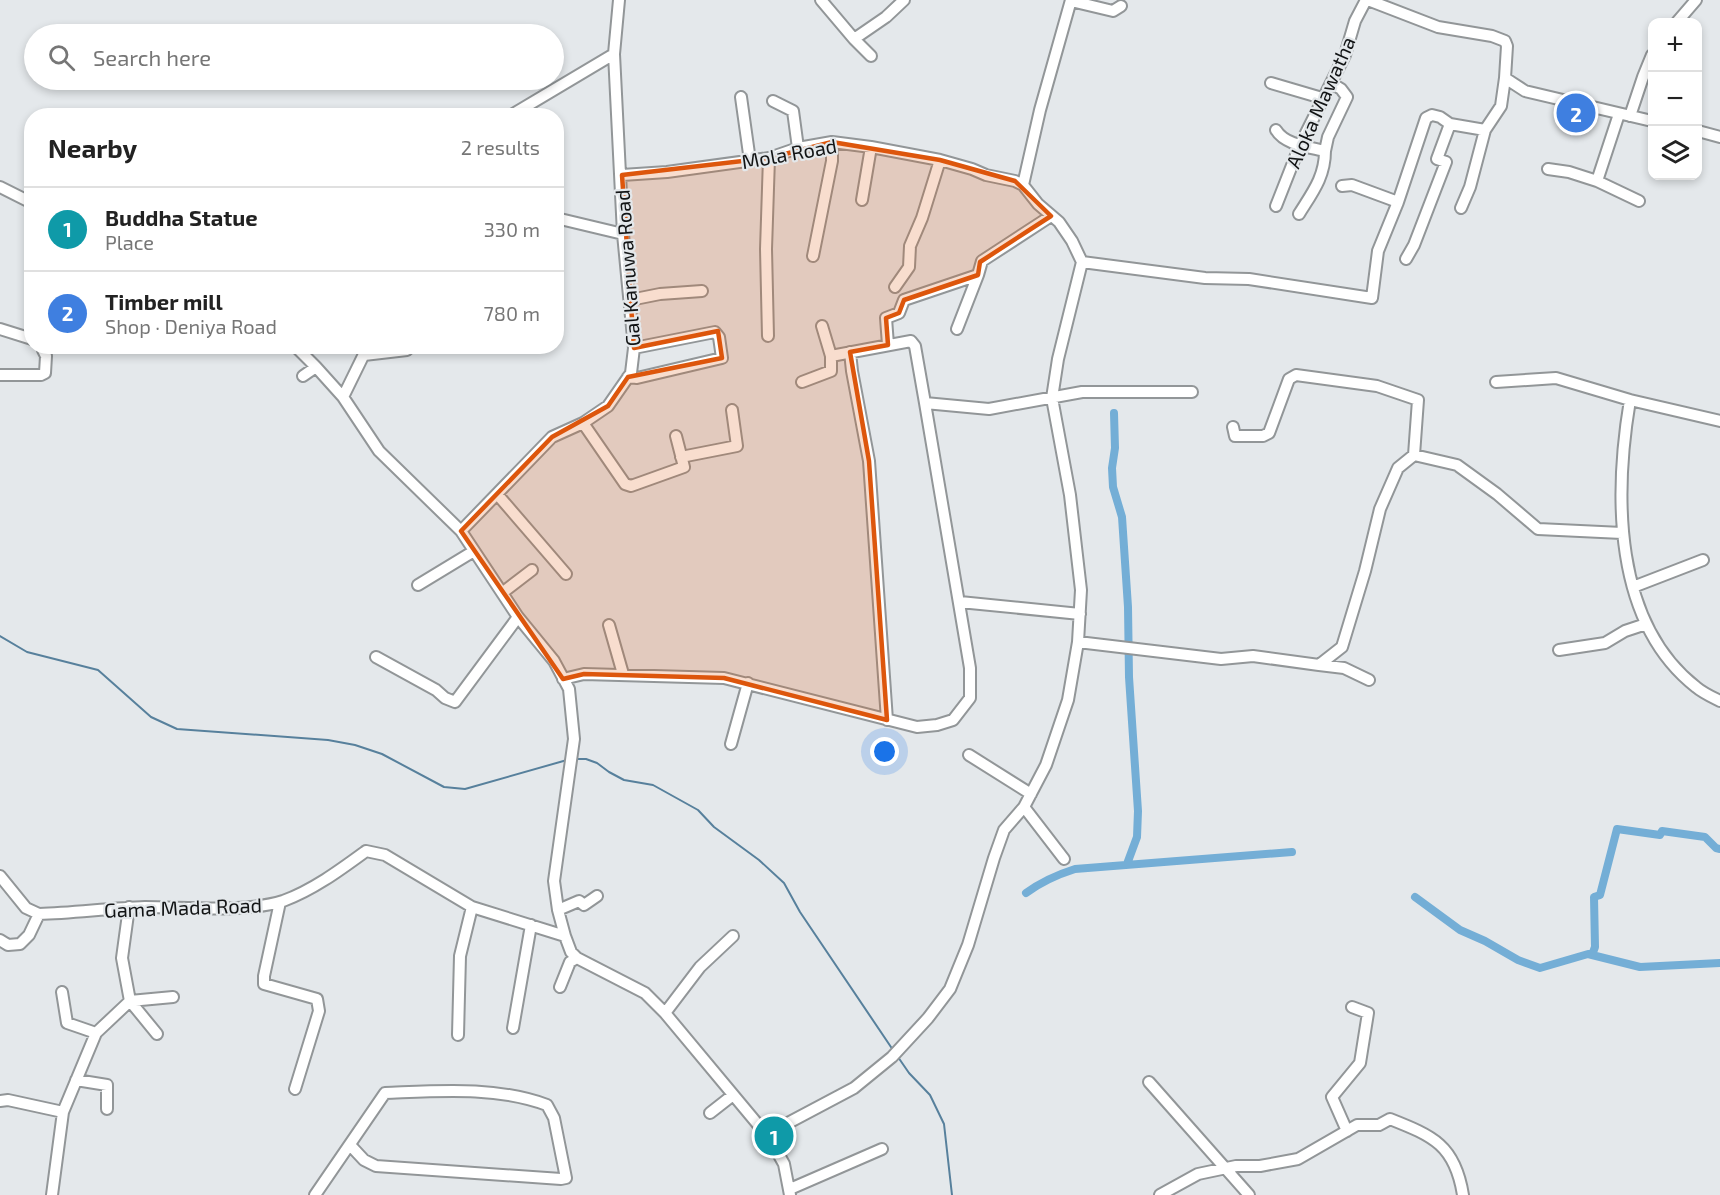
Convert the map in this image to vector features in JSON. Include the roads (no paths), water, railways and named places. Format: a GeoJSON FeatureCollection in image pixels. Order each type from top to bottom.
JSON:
{"type":"FeatureCollection","features":[{"type":"Feature","properties":{"kind":"street","name":"Gal Kanuwa Road"},"geometry":{"type":"LineString","coordinates":[[461,531],[552,437],[583,423],[608,406],[631,373],[634,348],[623,234],[615,54],[619,0]]}},
{"type":"Feature","properties":{"kind":"street"},"geometry":{"type":"LineString","coordinates":[[821,0],[871,56]]}},
{"type":"Feature","properties":{"kind":"street"},"geometry":{"type":"LineString","coordinates":[[854,39],[886,17],[904,0]]}},
{"type":"Feature","properties":{"kind":"street"},"geometry":{"type":"LineString","coordinates":[[1367,0],[1438,27],[1505,40],[1507,46],[1501,106],[1485,130],[1470,187],[1461,208]]}},
{"type":"Feature","properties":{"kind":"street","name":"Aloka Mawatha"},"geometry":{"type":"LineString","coordinates":[[1276,206],[1300,145],[1345,55],[1355,21],[1367,0]]}},
{"type":"Feature","properties":{"kind":"street"},"geometry":{"type":"LineString","coordinates":[[1680,18],[1696,0]]}},
{"type":"Feature","properties":{"kind":"street"},"geometry":{"type":"LineString","coordinates":[[770,1139],[788,1122],[854,1088],[892,1057],[950,989],[968,945],[1004,830],[1024,807],[1046,765],[1068,700],[1078,642],[1081,590],[1070,495],[1052,398],[1058,359],[1082,262],[1059,222],[1023,185],[1040,110],[1071,1],[1113,11],[1121,6]]}},
{"type":"Feature","properties":{"kind":"street"},"geometry":{"type":"LineString","coordinates":[[564,84],[615,54]]}},
{"type":"Feature","properties":{"kind":"street"},"geometry":{"type":"LineString","coordinates":[[1597,181],[1648,66]]}},
{"type":"Feature","properties":{"kind":"street"},"geometry":{"type":"LineString","coordinates":[[1505,78],[1525,91],[1648,120]]}},
{"type":"Feature","properties":{"kind":"street"},"geometry":{"type":"LineString","coordinates":[[1271,83],[1322,98]]}},
{"type":"Feature","properties":{"kind":"street"},"geometry":{"type":"LineString","coordinates":[[1299,214],[1320,182],[1328,137],[1347,97],[1341,89],[1331,83]]}},
{"type":"Feature","properties":{"kind":"street"},"geometry":{"type":"LineString","coordinates":[[524,108],[554,90]]}},
{"type":"Feature","properties":{"kind":"street"},"geometry":{"type":"LineString","coordinates":[[741,97],[750,160]]}},
{"type":"Feature","properties":{"kind":"street"},"geometry":{"type":"LineString","coordinates":[[773,101],[793,111],[798,148]]}},
{"type":"Feature","properties":{"kind":"street"},"geometry":{"type":"LineString","coordinates":[[1082,262],[1205,278],[1249,279],[1372,298],[1378,251],[1398,202],[1426,118],[1440,117],[1450,124],[1485,130]]}},
{"type":"Feature","properties":{"kind":"street"},"geometry":{"type":"LineString","coordinates":[[1406,259],[1414,245],[1446,162],[1437,159],[1450,124]]}},
{"type":"Feature","properties":{"kind":"street"},"geometry":{"type":"LineString","coordinates":[[1276,130],[1280,136],[1300,145],[1325,151]]}},
{"type":"Feature","properties":{"kind":"street"},"geometry":{"type":"LineString","coordinates":[[1702,132],[1720,137]]}},
{"type":"Feature","properties":{"kind":"street"},"geometry":{"type":"LineString","coordinates":[[813,256],[832,161],[832,142]]}},
{"type":"Feature","properties":{"kind":"street","name":"Mola Road"},"geometry":{"type":"LineString","coordinates":[[622,175],[667,172],[768,158],[798,148],[832,142],[940,160],[1023,185]]}},
{"type":"Feature","properties":{"kind":"street"},"geometry":{"type":"LineString","coordinates":[[862,200],[871,147]]}},
{"type":"Feature","properties":{"kind":"street"},"geometry":{"type":"LineString","coordinates":[[768,158],[766,249],[768,336]]}},
{"type":"Feature","properties":{"kind":"street"},"geometry":{"type":"LineString","coordinates":[[895,287],[909,267],[910,246],[922,218],[940,160]]}},
{"type":"Feature","properties":{"kind":"street"},"geometry":{"type":"LineString","coordinates":[[1548,169],[1569,172],[1597,181],[1639,201]]}},
{"type":"Feature","properties":{"kind":"street"},"geometry":{"type":"LineString","coordinates":[[1342,186],[1352,185],[1398,202]]}},
{"type":"Feature","properties":{"kind":"street"},"geometry":{"type":"LineString","coordinates":[[0,187],[24,199]]}},
{"type":"Feature","properties":{"kind":"street"},"geometry":{"type":"LineString","coordinates":[[957,329],[982,261],[1051,216]]}},
{"type":"Feature","properties":{"kind":"street"},"geometry":{"type":"LineString","coordinates":[[564,220],[623,234]]}},
{"type":"Feature","properties":{"kind":"street"},"geometry":{"type":"LineString","coordinates":[[888,345],[886,318],[899,314],[904,300],[978,275]]}},
{"type":"Feature","properties":{"kind":"street"},"geometry":{"type":"LineString","coordinates":[[630,300],[660,294],[702,291]]}},
{"type":"Feature","properties":{"kind":"street"},"geometry":{"type":"LineString","coordinates":[[802,382],[831,371],[831,356],[822,326]]}},
{"type":"Feature","properties":{"kind":"street"},"geometry":{"type":"LineString","coordinates":[[0,329],[24,336]]}},
{"type":"Feature","properties":{"kind":"street"},"geometry":{"type":"LineString","coordinates":[[628,377],[637,378],[722,358],[719,337],[715,332],[634,348]]}},
{"type":"Feature","properties":{"kind":"street"},"geometry":{"type":"LineString","coordinates":[[563,679],[584,674],[724,678],[917,727],[937,725],[953,720],[970,698],[970,668],[915,346],[911,341],[831,356]]}},
{"type":"Feature","properties":{"kind":"street"},"geometry":{"type":"LineString","coordinates":[[850,352],[869,461],[887,720]]}},
{"type":"Feature","properties":{"kind":"street"},"geometry":{"type":"LineString","coordinates":[[0,375],[41,375],[45,373],[45,354]]}},
{"type":"Feature","properties":{"kind":"street"},"geometry":{"type":"LineString","coordinates":[[303,354],[343,398],[379,451],[461,531],[518,617],[554,661],[569,689],[574,739],[554,881],[558,910],[571,952],[577,958],[645,993],[665,1013],[770,1139],[784,1164],[790,1192],[882,1149]]}},
{"type":"Feature","properties":{"kind":"street"},"geometry":{"type":"LineString","coordinates":[[343,398],[365,354]]}},
{"type":"Feature","properties":{"kind":"street"},"geometry":{"type":"LineString","coordinates":[[303,376],[316,367]]}},
{"type":"Feature","properties":{"kind":"street"},"geometry":{"type":"LineString","coordinates":[[1233,427],[1235,436],[1263,436],[1269,433],[1289,379],[1296,375],[1377,386],[1418,400],[1414,455],[1398,468],[1380,509],[1365,571],[1342,647],[1318,665]]}},
{"type":"Feature","properties":{"kind":"street"},"geometry":{"type":"LineString","coordinates":[[1496,382],[1556,378],[1630,400],[1720,421]]}},
{"type":"Feature","properties":{"kind":"street"},"geometry":{"type":"LineString","coordinates":[[926,403],[989,409],[1082,392],[1192,392]]}},
{"type":"Feature","properties":{"kind":"street"},"geometry":{"type":"LineString","coordinates":[[1630,400],[1624,437],[1621,501],[1622,533],[1633,587],[1648,632],[1670,663],[1697,689],[1720,701]]}},
{"type":"Feature","properties":{"kind":"street"},"geometry":{"type":"LineString","coordinates":[[681,457],[736,446],[732,410]]}},
{"type":"Feature","properties":{"kind":"street"},"geometry":{"type":"LineString","coordinates":[[583,423],[625,484],[632,486],[684,467],[676,436]]}},
{"type":"Feature","properties":{"kind":"street"},"geometry":{"type":"LineString","coordinates":[[1414,455],[1457,465],[1497,494],[1538,529],[1622,533]]}},
{"type":"Feature","properties":{"kind":"street"},"geometry":{"type":"LineString","coordinates":[[497,494],[566,574]]}},
{"type":"Feature","properties":{"kind":"street"},"geometry":{"type":"LineString","coordinates":[[418,585],[474,551]]}},
{"type":"Feature","properties":{"kind":"street"},"geometry":{"type":"LineString","coordinates":[[1633,587],[1703,560]]}},
{"type":"Feature","properties":{"kind":"street"},"geometry":{"type":"LineString","coordinates":[[502,593],[532,570]]}},
{"type":"Feature","properties":{"kind":"street"},"geometry":{"type":"LineString","coordinates":[[960,602],[1080,614]]}},
{"type":"Feature","properties":{"kind":"street"},"geometry":{"type":"LineString","coordinates":[[376,657],[454,702],[518,617]]}},
{"type":"Feature","properties":{"kind":"street"},"geometry":{"type":"LineString","coordinates":[[1559,650],[1605,643],[1625,631],[1646,624]]}},
{"type":"Feature","properties":{"kind":"street"},"geometry":{"type":"LineString","coordinates":[[609,625],[622,674]]}},
{"type":"Feature","properties":{"kind":"street"},"geometry":{"type":"LineString","coordinates":[[1078,642],[1221,659],[1253,656],[1344,668],[1369,680]]}},
{"type":"Feature","properties":{"kind":"street"},"geometry":{"type":"LineString","coordinates":[[731,744],[748,683]]}},
{"type":"Feature","properties":{"kind":"street"},"geometry":{"type":"LineString","coordinates":[[969,755],[1031,794]]}},
{"type":"Feature","properties":{"kind":"street"},"geometry":{"type":"LineString","coordinates":[[1024,807],[1064,859]]}},
{"type":"Feature","properties":{"kind":"street","name":"Gama Mada Road"},"geometry":{"type":"LineString","coordinates":[[39,914],[129,908],[246,906],[280,902],[322,882],[366,852],[385,855],[472,907],[565,936]]}},
{"type":"Feature","properties":{"kind":"street"},"geometry":{"type":"LineString","coordinates":[[0,876],[26,908],[39,914],[29,935],[20,944],[8,945],[0,940]]}},
{"type":"Feature","properties":{"kind":"street"},"geometry":{"type":"LineString","coordinates":[[558,910],[579,901],[584,905],[597,896]]}},
{"type":"Feature","properties":{"kind":"street"},"geometry":{"type":"LineString","coordinates":[[280,902],[264,984],[317,999],[319,1011],[294,1089]]}},
{"type":"Feature","properties":{"kind":"street"},"geometry":{"type":"LineString","coordinates":[[458,1035],[460,956],[472,907]]}},
{"type":"Feature","properties":{"kind":"street"},"geometry":{"type":"LineString","coordinates":[[129,908],[122,958],[130,1001],[157,1034]]}},
{"type":"Feature","properties":{"kind":"street"},"geometry":{"type":"LineString","coordinates":[[513,1028],[531,925]]}},
{"type":"Feature","properties":{"kind":"street"},"geometry":{"type":"LineString","coordinates":[[665,1013],[700,967],[733,936]]}},
{"type":"Feature","properties":{"kind":"street"},"geometry":{"type":"LineString","coordinates":[[560,987],[570,962],[577,958]]}},
{"type":"Feature","properties":{"kind":"street"},"geometry":{"type":"LineString","coordinates":[[62,992],[67,1023],[96,1033]]}},
{"type":"Feature","properties":{"kind":"street"},"geometry":{"type":"LineString","coordinates":[[52,1195],[63,1112],[96,1033],[130,1001],[172,998]]}},
{"type":"Feature","properties":{"kind":"street"},"geometry":{"type":"LineString","coordinates":[[1347,1131],[1332,1097],[1360,1062],[1368,1013],[1352,1007]]}},
{"type":"Feature","properties":{"kind":"street"},"geometry":{"type":"LineString","coordinates":[[76,1080],[108,1084],[107,1109]]}},
{"type":"Feature","properties":{"kind":"street"},"geometry":{"type":"LineString","coordinates":[[1149,1082],[1249,1195]]}},
{"type":"Feature","properties":{"kind":"street"},"geometry":{"type":"LineString","coordinates":[[315,1195],[385,1093],[460,1090],[528,1098],[547,1105],[554,1118],[566,1178],[376,1166],[364,1160],[350,1145]]}},
{"type":"Feature","properties":{"kind":"street"},"geometry":{"type":"LineString","coordinates":[[710,1113],[733,1095]]}},
{"type":"Feature","properties":{"kind":"street"},"geometry":{"type":"LineString","coordinates":[[0,1101],[8,1100],[63,1112]]}},
{"type":"Feature","properties":{"kind":"street"},"geometry":{"type":"LineString","coordinates":[[1160,1195],[1198,1174],[1236,1166],[1260,1166],[1298,1159],[1357,1125],[1379,1125],[1390,1119],[1427,1134],[1453,1159],[1463,1195]]}},
{"type":"Feature","properties":{"kind":"street"},"geometry":{"type":"LineString","coordinates":[[408,1162],[439,1163],[437,1170]]}},
{"type":"Feature","properties":{"kind":"waterway"},"geometry":{"type":"LineString","coordinates":[[1114,413],[1113,487],[1122,517],[1138,811],[1137,837],[1127,864]]}},
{"type":"Feature","properties":{"kind":"waterway"},"geometry":{"type":"LineString","coordinates":[[0,636],[27,652],[98,670],[151,717],[177,729],[328,740],[355,745],[382,754],[444,787],[465,789],[567,760]]}},
{"type":"Feature","properties":{"kind":"waterway"},"geometry":{"type":"LineString","coordinates":[[576,759],[586,759],[597,763],[624,780],[653,785],[698,810],[714,827],[759,860],[784,883],[800,912],[893,1050]]}},
{"type":"Feature","properties":{"kind":"waterway"},"geometry":{"type":"LineString","coordinates":[[1592,955],[1595,947],[1594,897],[1600,895],[1617,829],[1660,835],[1662,831],[1705,837],[1720,849]]}},
{"type":"Feature","properties":{"kind":"waterway"},"geometry":{"type":"LineString","coordinates":[[1026,893],[1049,879],[1075,869],[1292,852]]}},
{"type":"Feature","properties":{"kind":"waterway"},"geometry":{"type":"LineString","coordinates":[[1415,897],[1460,930],[1518,960],[1540,968],[1588,954],[1640,967],[1720,963]]}},
{"type":"Feature","properties":{"kind":"waterway"},"geometry":{"type":"LineString","coordinates":[[898,1057],[909,1073],[930,1095],[944,1124],[952,1195]]}},
{"type":"Feature","properties":{"kind":"place","name":"Timber mill"},"geometry":{"type":"Point","coordinates":[1576,113]}},
{"type":"Feature","properties":{"kind":"place","name":"Buddha Statue"},"geometry":{"type":"Point","coordinates":[774,1136]}}]}
